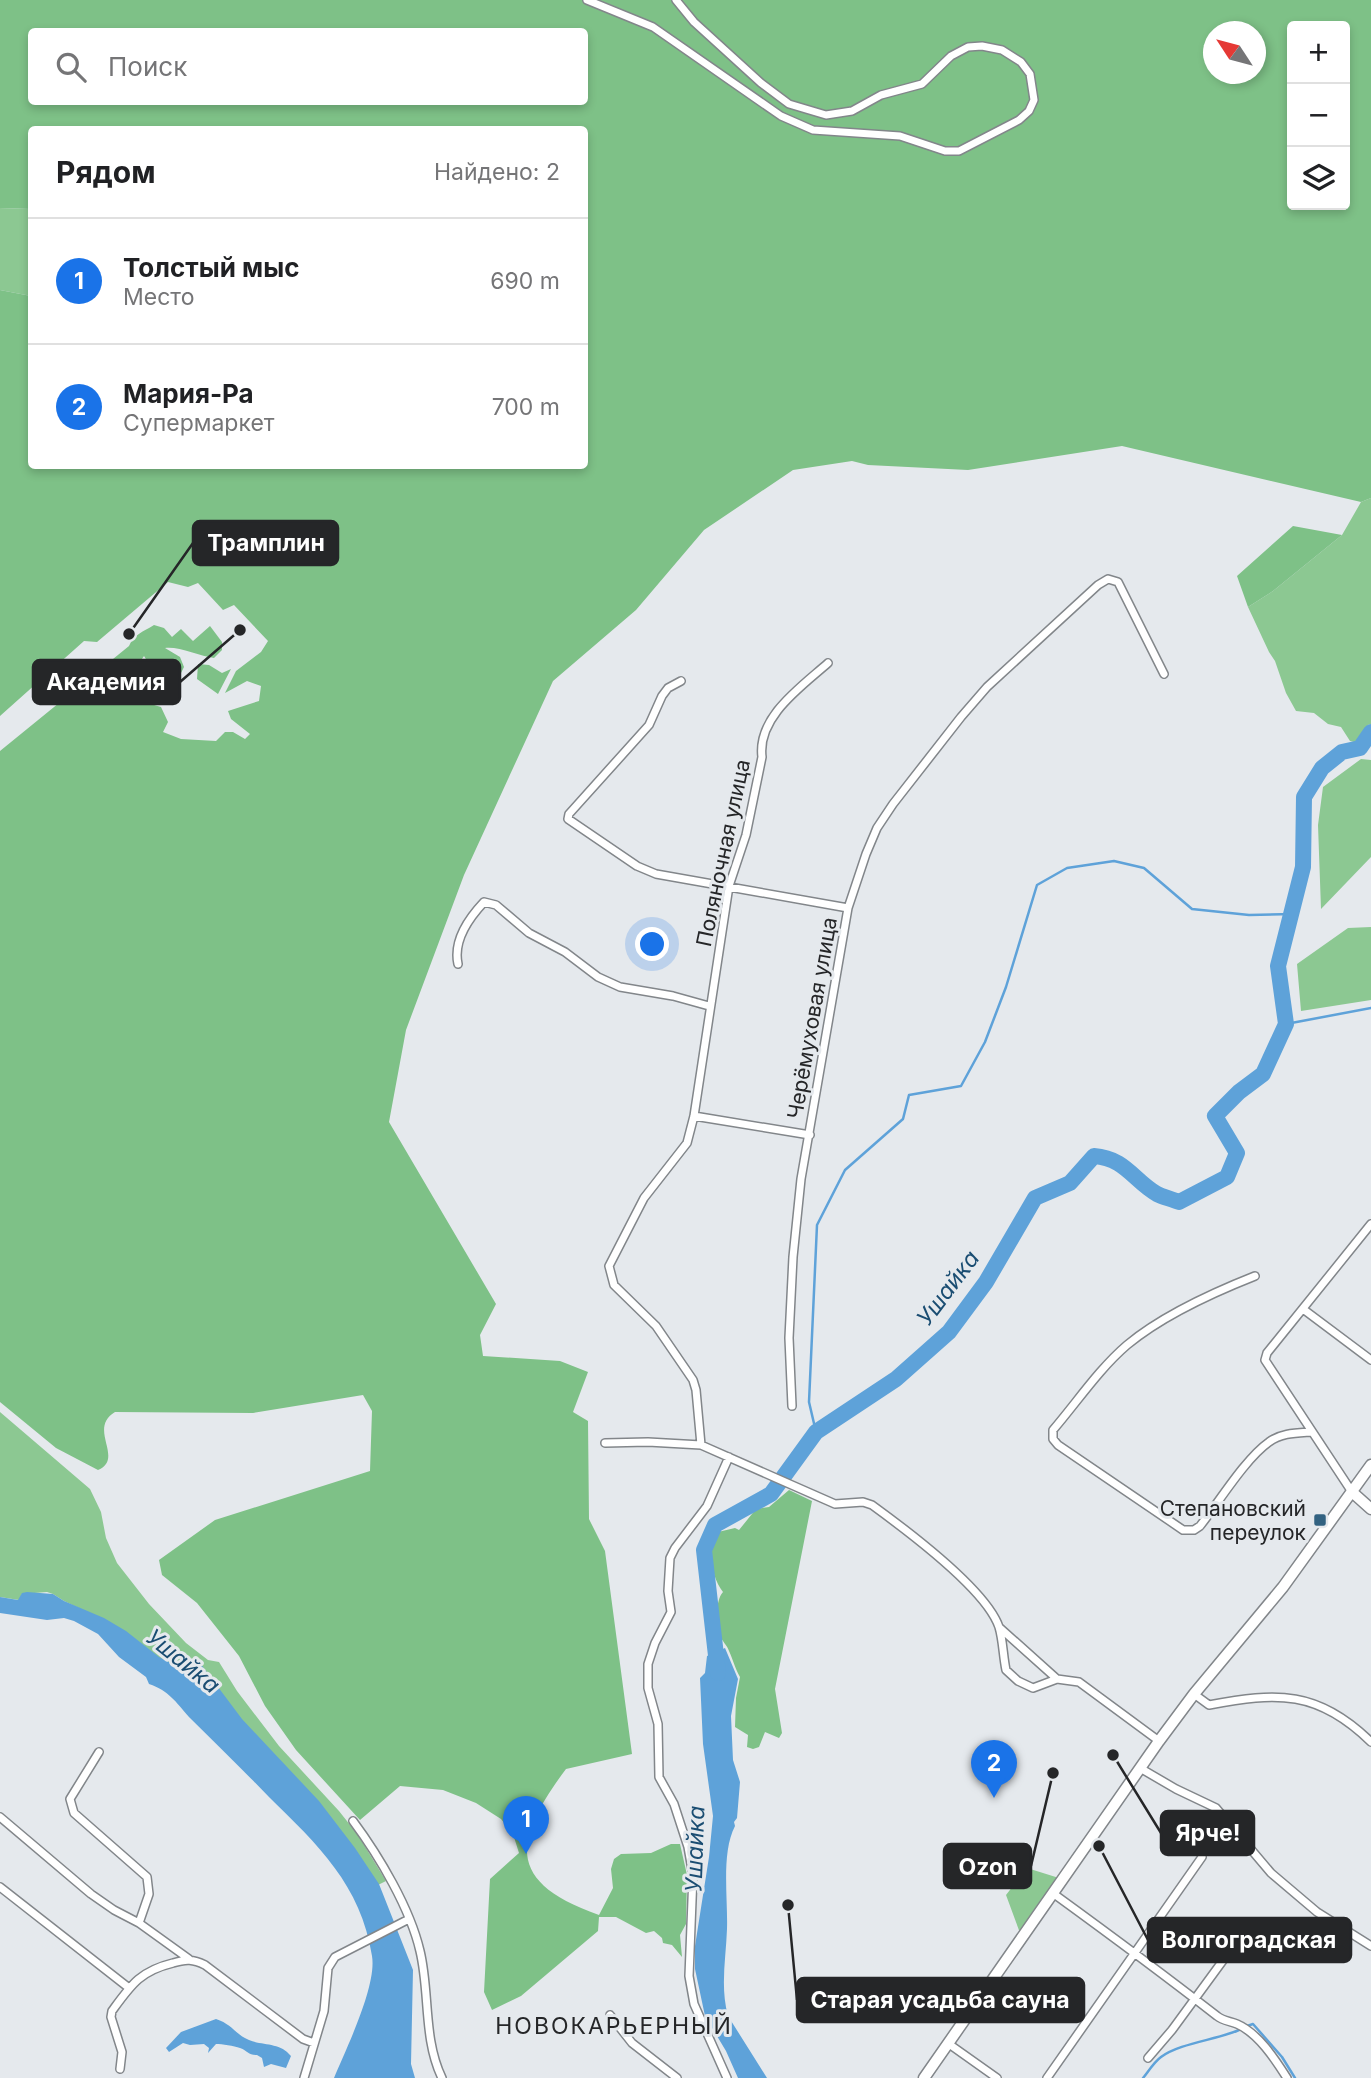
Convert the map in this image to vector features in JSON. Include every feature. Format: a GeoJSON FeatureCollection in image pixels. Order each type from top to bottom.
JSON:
{"type":"FeatureCollection","features":[{"type":"Feature","properties":{"kind":"street"},"geometry":{"type":"LineString","coordinates":[[587,0],[653,27],[781,116],[813,130],[900,136],[945,151],[959,151],[1019,120],[1029,111],[1034,100],[1030,75],[1021,62],[1002,50],[982,46],[968,47],[951,56],[922,85],[881,95],[852,111],[826,115],[789,104],[761,83],[694,22],[676,0]]}},
{"type":"Feature","properties":{"kind":"street","name":"Черёмуховая улица"},"geometry":{"type":"LineString","coordinates":[[792,1406],[789,1338],[793,1257],[801,1179],[848,908],[877,828],[909,780],[987,687],[1098,585],[1108,579],[1118,582],[1164,674]]}},
{"type":"Feature","properties":{"kind":"street","name":"Поляночная улица"},"geometry":{"type":"LineString","coordinates":[[701,1445],[693,1380],[656,1326],[614,1285],[609,1266],[644,1198],[687,1143],[694,1116],[729,886],[746,835],[762,757],[762,735],[785,703],[828,663]]}},
{"type":"Feature","properties":{"kind":"street"},"geometry":{"type":"LineString","coordinates":[[681,681],[668,688],[649,726],[569,814],[568,819],[637,866],[656,874],[848,908]]}},
{"type":"Feature","properties":{"kind":"street"},"geometry":{"type":"LineString","coordinates":[[458,964],[455,952],[464,928],[484,902],[496,905],[529,933],[565,952],[598,977],[620,986],[709,1006]]}},
{"type":"Feature","properties":{"kind":"street"},"geometry":{"type":"LineString","coordinates":[[694,1116],[810,1135]]}},
{"type":"Feature","properties":{"kind":"street"},"geometry":{"type":"LineString","coordinates":[[1371,1224],[1267,1353],[1265,1360],[1352,1492],[1371,1509]]}},
{"type":"Feature","properties":{"kind":"street"},"geometry":{"type":"LineString","coordinates":[[1255,1276],[1214,1292],[1127,1346],[1053,1430],[1053,1439],[1167,1521],[1183,1530],[1194,1530],[1200,1526],[1252,1458],[1270,1441],[1291,1433],[1311,1432]]}},
{"type":"Feature","properties":{"kind":"street"},"geometry":{"type":"LineString","coordinates":[[1303,1309],[1371,1360]]}},
{"type":"Feature","properties":{"kind":"street"},"geometry":{"type":"LineString","coordinates":[[605,1443],[701,1445],[835,1504],[863,1502],[880,1511],[968,1585],[992,1614],[999,1628],[1006,1670],[1018,1681],[1033,1688],[1057,1679],[1079,1682],[1159,1741]]}},
{"type":"Feature","properties":{"kind":"street"},"geometry":{"type":"LineString","coordinates":[[727,2078],[694,2004],[689,1965],[693,1875],[688,1847],[674,1804],[659,1777],[658,1724],[648,1688],[648,1664],[654,1643],[671,1612],[668,1591],[670,1558],[674,1548],[707,1506],[729,1457]]}},
{"type":"Feature","properties":{"kind":"street"},"geometry":{"type":"LineString","coordinates":[[924,2078],[1159,1741],[1194,1694],[1283,1587],[1371,1465]]}},
{"type":"Feature","properties":{"kind":"street"},"geometry":{"type":"LineString","coordinates":[[999,1628],[1057,1679]]}},
{"type":"Feature","properties":{"kind":"street"},"geometry":{"type":"LineString","coordinates":[[1194,1694],[1209,1705],[1266,1696],[1293,1697],[1325,1708],[1344,1719],[1371,1742]]}},
{"type":"Feature","properties":{"kind":"street"},"geometry":{"type":"LineString","coordinates":[[99,1752],[70,1800],[70,1807],[147,1877],[149,1894],[139,1923]]}},
{"type":"Feature","properties":{"kind":"street"},"geometry":{"type":"LineString","coordinates":[[1140,1768],[1216,1808],[1271,1873],[1317,1913],[1371,1946]]}},
{"type":"Feature","properties":{"kind":"street"},"geometry":{"type":"LineString","coordinates":[[0,1818],[91,1894],[139,1923],[189,1959],[205,1965],[303,2039],[314,2043]]}},
{"type":"Feature","properties":{"kind":"street"},"geometry":{"type":"LineString","coordinates":[[353,1821],[391,1879],[420,1950],[432,2043],[442,2078]]}},
{"type":"Feature","properties":{"kind":"street"},"geometry":{"type":"LineString","coordinates":[[1047,2078],[1202,1857]]}},
{"type":"Feature","properties":{"kind":"street"},"geometry":{"type":"LineString","coordinates":[[0,1887],[129,1988]]}},
{"type":"Feature","properties":{"kind":"street"},"geometry":{"type":"LineString","coordinates":[[1054,1894],[1220,2019],[1238,2024],[1260,2042],[1287,2078]]}},
{"type":"Feature","properties":{"kind":"street"},"geometry":{"type":"LineString","coordinates":[[304,2078],[324,2011],[328,1968],[335,1957],[406,1920]]}},
{"type":"Feature","properties":{"kind":"street"},"geometry":{"type":"LineString","coordinates":[[1148,2057],[1235,1944]]}},
{"type":"Feature","properties":{"kind":"street"},"geometry":{"type":"LineString","coordinates":[[120,2069],[122,2052],[111,2017],[112,2011],[138,1977],[153,1968],[189,1959]]}},
{"type":"Feature","properties":{"kind":"street"},"geometry":{"type":"LineString","coordinates":[[610,2015],[632,2043],[677,2078]]}},
{"type":"Feature","properties":{"kind":"street"},"geometry":{"type":"LineString","coordinates":[[949,2044],[996,2078]]}},
{"type":"Feature","properties":{"kind":"green space"},"geometry":{"type":"Polygon","coordinates":[[[0,0],[1371,0],[1371,498],[1361,502],[1122,446],[968,470],[868,465],[852,461],[793,470],[704,530],[636,610],[553,681],[464,875],[406,1030],[389,1122],[496,1304],[480,1335],[483,1356],[560,1361],[588,1372],[573,1412],[588,1421],[589,1519],[605,1551],[632,1754],[566,1769],[536,1817],[528,1838],[527,1856],[533,1873],[547,1888],[568,1902],[599,1915],[613,1888],[611,1869],[614,1859],[621,1854],[651,1853],[671,1844],[680,1844],[687,1875],[686,1924],[680,1935],[682,1957],[672,1945],[663,1943],[662,1938],[654,1931],[646,1933],[616,1917],[599,1917],[598,1931],[521,1996],[492,2010],[484,1992],[490,1879],[519,1853],[513,1834],[501,1819],[476,1803],[443,1790],[400,1786],[360,1820],[296,1750],[265,1706],[239,1656],[197,1603],[162,1575],[159,1560],[215,1520],[370,1471],[372,1411],[363,1395],[253,1413],[115,1412],[107,1419],[104,1427],[108,1458],[105,1465],[98,1470],[56,1448],[0,1402],[0,751],[129,646],[136,636],[154,625],[164,628],[172,637],[181,629],[193,641],[210,626],[222,642],[222,650],[214,658],[176,648],[165,648],[180,657],[184,667],[178,679],[162,685],[144,656],[133,672],[138,687],[137,700],[161,707],[168,722],[163,732],[181,739],[216,741],[225,732],[233,732],[245,739],[250,734],[231,719],[228,711],[259,701],[261,686],[247,681],[225,693],[236,671],[261,652],[268,641],[234,605],[223,610],[198,583],[188,587],[168,582],[97,642],[84,641],[0,716],[0,290],[28,295],[28,469],[588,469],[588,126],[28,126],[28,209],[0,208],[0,0]]]}},
{"type":"Feature","properties":{"kind":"green space"},"geometry":{"type":"Polygon","coordinates":[[[0,208],[28,209],[28,295],[0,290],[0,208]]]}},
{"type":"Feature","properties":{"kind":"green space"},"geometry":{"type":"Polygon","coordinates":[[[1371,498],[1371,724],[1358,743],[1350,741],[1341,727],[1328,724],[1314,713],[1296,711],[1248,607],[1273,591],[1342,535],[1361,502],[1371,498]]]}},
{"type":"Feature","properties":{"kind":"green space"},"geometry":{"type":"Polygon","coordinates":[[[1293,526],[1342,535],[1273,591],[1248,607],[1237,576],[1293,526]]]}},
{"type":"Feature","properties":{"kind":"green space"},"geometry":{"type":"Polygon","coordinates":[[[198,664],[209,665],[222,673],[231,669],[218,694],[197,679],[198,664]]]}},
{"type":"Feature","properties":{"kind":"green space"},"geometry":{"type":"Polygon","coordinates":[[[1361,759],[1371,760],[1371,857],[1321,909],[1318,825],[1323,787],[1361,759]]]}},
{"type":"Feature","properties":{"kind":"green space"},"geometry":{"type":"Polygon","coordinates":[[[1371,927],[1371,1000],[1301,1011],[1297,964],[1348,928],[1371,927]]]}},
{"type":"Feature","properties":{"kind":"green space"},"geometry":{"type":"Polygon","coordinates":[[[0,1412],[90,1489],[101,1512],[106,1538],[117,1563],[149,1604],[186,1643],[208,1660],[219,1662],[237,1691],[279,1746],[358,1835],[386,1881],[376,1886],[176,1667],[158,1658],[104,1620],[53,1594],[22,1594],[19,1600],[0,1597],[0,1412]]]}},
{"type":"Feature","properties":{"kind":"green space"},"geometry":{"type":"Polygon","coordinates":[[[789,1490],[812,1501],[775,1689],[782,1733],[779,1738],[765,1732],[759,1747],[753,1749],[747,1747],[748,1735],[735,1727],[740,1677],[719,1631],[717,1607],[723,1592],[713,1570],[712,1546],[718,1532],[735,1528],[739,1530],[756,1509],[769,1507],[789,1490]]]}},
{"type":"Feature","properties":{"kind":"green space"},"geometry":{"type":"Polygon","coordinates":[[[1027,1868],[1059,1878],[1020,1933],[1006,1895],[1027,1868]]]}},
{"type":"Feature","properties":{"kind":"water"},"geometry":{"type":"Polygon","coordinates":[[[22,1593],[53,1594],[104,1618],[169,1662],[200,1663],[242,1719],[319,1801],[379,1884],[413,1970],[411,2064],[415,2078],[334,2078],[365,2000],[372,1969],[372,1956],[358,1908],[335,1868],[304,1832],[171,1697],[149,1684],[146,1677],[119,1657],[98,1634],[64,1618],[47,1620],[0,1613],[0,1597],[18,1600],[22,1593]]]}},
{"type":"Feature","properties":{"kind":"water"},"geometry":{"type":"Polygon","coordinates":[[[725,1648],[738,1679],[731,1716],[733,1760],[740,1782],[737,1818],[727,1862],[724,1994],[728,2016],[767,2078],[738,2078],[705,2016],[695,1969],[695,1946],[713,1816],[703,1744],[700,1678],[705,1673],[707,1656],[725,1648]]]}},
{"type":"Feature","properties":{"kind":"water"},"geometry":{"type":"Polygon","coordinates":[[[216,2019],[249,2040],[282,2048],[291,2056],[286,2068],[271,2064],[264,2067],[262,2058],[228,2045],[216,2044],[208,2053],[209,2048],[204,2044],[183,2043],[169,2052],[166,2048],[181,2032],[216,2019]]]}},
{"type":"Feature","properties":{"kind":"waterway","name":"Ушайка"},"geometry":{"type":"LineString","coordinates":[[718,1673],[704,1550],[715,1525],[771,1494],[816,1432],[896,1379],[949,1332],[986,1282],[1035,1198],[1070,1183],[1094,1156],[1114,1161],[1149,1189],[1179,1202],[1227,1177],[1237,1153],[1215,1116],[1239,1092],[1263,1074],[1286,1024],[1278,966],[1303,867],[1304,797],[1322,768],[1342,752],[1360,748],[1371,732]]}},
{"type":"Feature","properties":{"kind":"waterway"},"geometry":{"type":"LineString","coordinates":[[816,1432],[809,1402],[817,1225],[845,1170],[903,1119],[909,1095],[961,1086],[985,1042],[1006,987],[1037,885],[1067,868],[1114,861],[1144,868],[1192,909],[1249,915],[1293,914]]}},
{"type":"Feature","properties":{"kind":"waterway"},"geometry":{"type":"LineString","coordinates":[[1286,1024],[1371,1008]]}},
{"type":"Feature","properties":{"kind":"waterway"},"geometry":{"type":"LineString","coordinates":[[1247,2026],[1253,2024],[1282,2057],[1295,2078]]}},
{"type":"Feature","properties":{"kind":"waterway"},"geometry":{"type":"LineString","coordinates":[[1143,2078],[1156,2062],[1169,2052],[1239,2030]]}},
{"type":"Feature","properties":{"kind":"place","name":"Академия"},"geometry":{"type":"Point","coordinates":[240,630]}},
{"type":"Feature","properties":{"kind":"place","name":"Трамплин"},"geometry":{"type":"Point","coordinates":[129,634]}},
{"type":"Feature","properties":{"kind":"place","name":"Степановский переулок"},"geometry":{"type":"Point","coordinates":[1320,1520]}},
{"type":"Feature","properties":{"kind":"place","name":"Ярче!"},"geometry":{"type":"Point","coordinates":[1113,1755]}},
{"type":"Feature","properties":{"kind":"place","name":"Ozon"},"geometry":{"type":"Point","coordinates":[1053,1773]}},
{"type":"Feature","properties":{"kind":"place","name":"Мария-Ра"},"geometry":{"type":"Point","coordinates":[994,1798]}},
{"type":"Feature","properties":{"kind":"place","name":"Волгоградская"},"geometry":{"type":"Point","coordinates":[1099,1846]}},
{"type":"Feature","properties":{"kind":"place","name":"Толстый мыс"},"geometry":{"type":"Point","coordinates":[526,1854]}},
{"type":"Feature","properties":{"kind":"place","name":"Старая усадьба сауна"},"geometry":{"type":"Point","coordinates":[788,1905]}},
{"type":"Feature","properties":{"kind":"district","name":"НОВОКАРЬЕРНЫЙ"},"geometry":{"type":"Point","coordinates":[614,2026]}}]}
